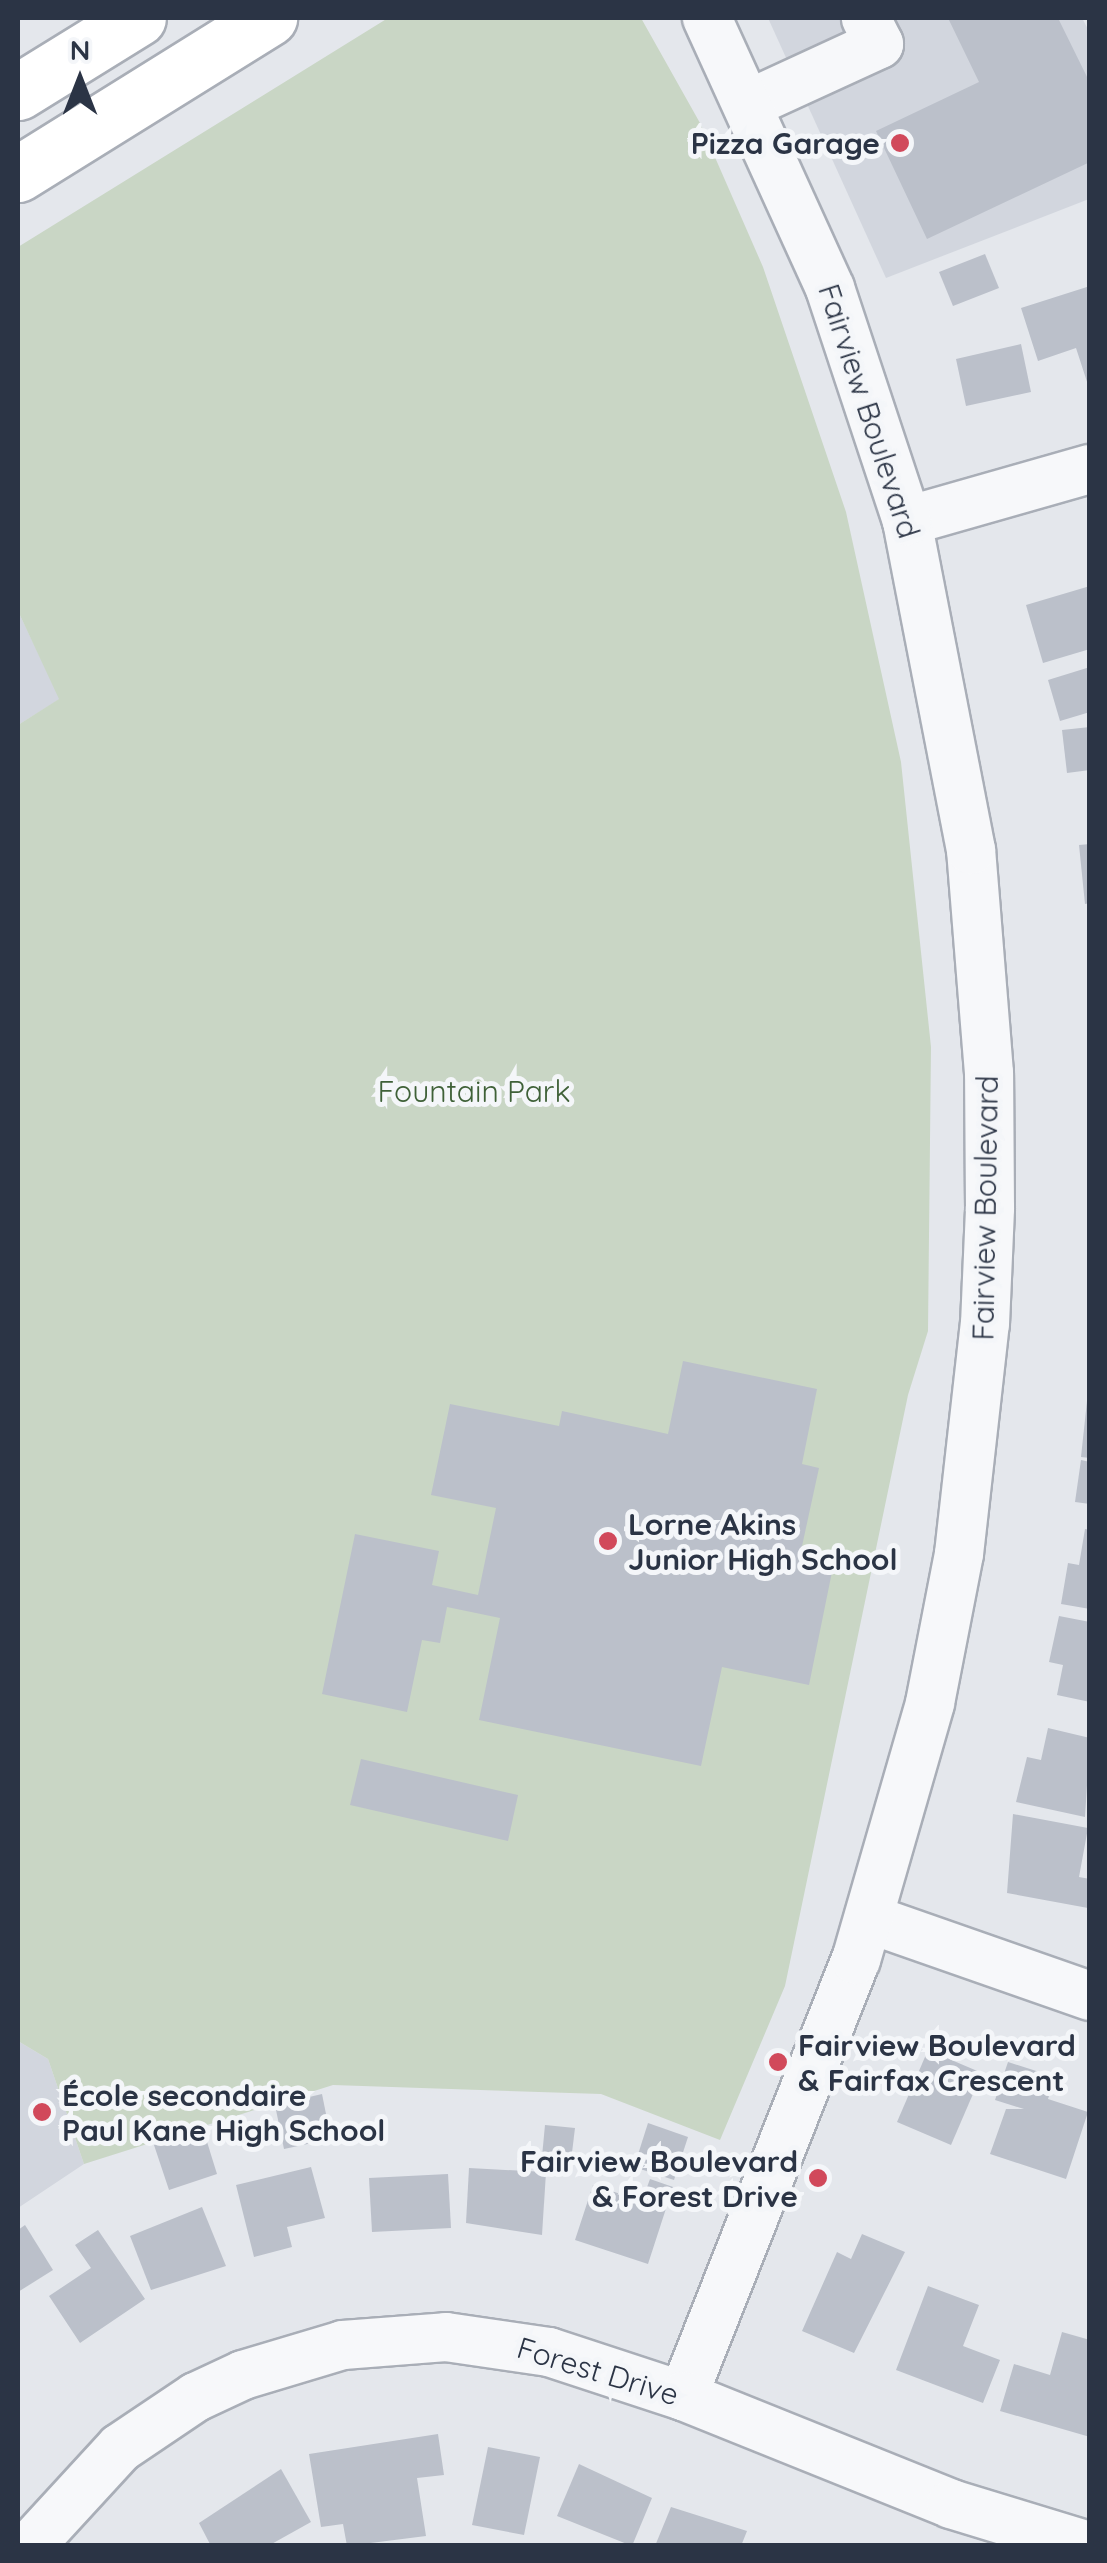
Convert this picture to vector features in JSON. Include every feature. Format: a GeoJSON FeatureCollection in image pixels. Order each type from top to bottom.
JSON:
{"type":"FeatureCollection","features":[{"type":"Feature","properties":{"kind":"main road"},"geometry":{"type":"LineString","coordinates":[[18,92],[138,18]]}},
{"type":"Feature","properties":{"kind":"main road"},"geometry":{"type":"LineString","coordinates":[[18,174],[269,18]]}},
{"type":"Feature","properties":{"kind":"street","name":"Fairview Boulevard"},"geometry":{"type":"LineString","coordinates":[[683,2396],[870,1918],[930,1703],[960,1554],[985,1324],[990,1208],[989,1072],[971,850],[952,723],[907,521],[830,288],[751,103],[708,18]]}},
{"type":"Feature","properties":{"kind":"street"},"geometry":{"type":"LineString","coordinates":[[751,103],[879,44],[866,18]]}},
{"type":"Feature","properties":{"kind":"street"},"geometry":{"type":"LineString","coordinates":[[907,521],[1090,469]]}},
{"type":"Feature","properties":{"kind":"street"},"geometry":{"type":"LineString","coordinates":[[870,1918],[1090,1996]]}},
{"type":"Feature","properties":{"kind":"street","name":"Forest Drive"},"geometry":{"type":"LineString","coordinates":[[30,2546],[86,2478],[157,2420],[242,2375],[342,2345],[446,2337],[549,2352],[683,2396],[867,2473],[1088,2546]]}},
{"type":"Feature","properties":{"kind":"shaded area"},"geometry":{"type":"Polygon","coordinates":[[[768,18],[1082,18],[1090,33],[1089,199],[886,278],[768,18]]]}},
{"type":"Feature","properties":{"kind":"shaded area"},"geometry":{"type":"Polygon","coordinates":[[[18,611],[60,699],[18,725],[18,611]]]}},
{"type":"Feature","properties":{"kind":"shaded area","name":"École secondaire Paul Kane High School"},"geometry":{"type":"Polygon","coordinates":[[[18,2041],[48,2059],[84,2164],[18,2208],[18,2041]]]}},
{"type":"Feature","properties":{"kind":"green space","name":"Fountain Park"},"geometry":{"type":"Polygon","coordinates":[[[388,18],[641,18],[700,123],[763,267],[846,512],[901,762],[931,1047],[928,1331],[908,1395],[785,1986],[720,2140],[601,2094],[333,2085],[84,2164],[48,2059],[18,2041],[18,725],[59,699],[18,611],[18,247],[388,18]]]}},
{"type":"Feature","properties":{"kind":"building"},"geometry":{"type":"Polygon","coordinates":[[[948,18],[1058,18],[1090,83],[1090,162],[927,239],[876,131],[979,82],[948,18]]]}},
{"type":"Feature","properties":{"kind":"building"},"geometry":{"type":"Polygon","coordinates":[[[985,254],[999,288],[953,306],[939,272],[985,254]]]}},
{"type":"Feature","properties":{"kind":"building"},"geometry":{"type":"Polygon","coordinates":[[[1090,286],[1089,388],[1076,348],[1038,361],[1021,308],[1090,286]]]}},
{"type":"Feature","properties":{"kind":"building"},"geometry":{"type":"Polygon","coordinates":[[[1021,344],[1031,392],[966,406],[956,359],[1021,344]]]}},
{"type":"Feature","properties":{"kind":"building"},"geometry":{"type":"Polygon","coordinates":[[[1090,586],[1090,649],[1043,663],[1026,605],[1090,586]]]}},
{"type":"Feature","properties":{"kind":"building"},"geometry":{"type":"Polygon","coordinates":[[[1090,667],[1090,712],[1060,721],[1048,680],[1090,667]]]}},
{"type":"Feature","properties":{"kind":"building"},"geometry":{"type":"Polygon","coordinates":[[[1090,727],[1090,770],[1067,773],[1062,730],[1090,727]]]}},
{"type":"Feature","properties":{"kind":"building"},"geometry":{"type":"Polygon","coordinates":[[[1090,844],[1090,903],[1085,904],[1079,845],[1090,844]]]}},
{"type":"Feature","properties":{"kind":"building"},"geometry":{"type":"Polygon","coordinates":[[[683,1361],[817,1389],[802,1464],[819,1468],[799,1560],[833,1567],[809,1685],[722,1667],[701,1766],[479,1720],[500,1618],[447,1607],[440,1643],[422,1640],[407,1712],[322,1694],[355,1534],[439,1551],[432,1585],[478,1595],[496,1508],[431,1495],[450,1404],[559,1426],[562,1411],[668,1434],[683,1361]]]}},
{"type":"Feature","properties":{"kind":"building"},"geometry":{"type":"Polygon","coordinates":[[[1090,1401],[1090,1458],[1081,1457],[1090,1401]]]}},
{"type":"Feature","properties":{"kind":"building"},"geometry":{"type":"Polygon","coordinates":[[[1081,1460],[1090,1462],[1090,1504],[1075,1502],[1081,1460]]]}},
{"type":"Feature","properties":{"kind":"building"},"geometry":{"type":"Polygon","coordinates":[[[1085,1529],[1090,1530],[1090,1609],[1061,1604],[1068,1563],[1079,1565],[1085,1529]]]}},
{"type":"Feature","properties":{"kind":"building"},"geometry":{"type":"Polygon","coordinates":[[[1059,1616],[1090,1622],[1090,1702],[1057,1695],[1063,1665],[1049,1662],[1059,1616]]]}},
{"type":"Feature","properties":{"kind":"building"},"geometry":{"type":"Polygon","coordinates":[[[1048,1728],[1090,1738],[1085,1817],[1016,1802],[1027,1757],[1041,1760],[1048,1728]]]}},
{"type":"Feature","properties":{"kind":"building"},"geometry":{"type":"Polygon","coordinates":[[[361,1759],[518,1795],[508,1841],[350,1805],[361,1759]]]}},
{"type":"Feature","properties":{"kind":"building"},"geometry":{"type":"Polygon","coordinates":[[[1013,1814],[1088,1828],[1079,1877],[1090,1879],[1088,1908],[1007,1893],[1013,1814]]]}},
{"type":"Feature","properties":{"kind":"building"},"geometry":{"type":"Polygon","coordinates":[[[928,2050],[982,2073],[951,2145],[897,2122],[928,2050]]]}},
{"type":"Feature","properties":{"kind":"building"},"geometry":{"type":"Polygon","coordinates":[[[1008,2062],[1055,2077],[1048,2099],[1088,2112],[1066,2179],[990,2154],[1006,2109],[1024,2109],[995,2100],[1008,2062]]]}},
{"type":"Feature","properties":{"kind":"building"},"geometry":{"type":"Polygon","coordinates":[[[322,2094],[331,2139],[284,2149],[275,2105],[322,2094]]]}},
{"type":"Feature","properties":{"kind":"building"},"geometry":{"type":"Polygon","coordinates":[[[648,2123],[688,2137],[674,2180],[634,2167],[648,2123]]]}},
{"type":"Feature","properties":{"kind":"building"},"geometry":{"type":"Polygon","coordinates":[[[545,2125],[575,2128],[570,2169],[541,2167],[545,2125]]]}},
{"type":"Feature","properties":{"kind":"building"},"geometry":{"type":"Polygon","coordinates":[[[203,2129],[217,2174],[169,2190],[154,2145],[203,2129]]]}},
{"type":"Feature","properties":{"kind":"building"},"geometry":{"type":"Polygon","coordinates":[[[311,2167],[325,2218],[287,2227],[292,2247],[254,2257],[236,2185],[311,2167]]]}},
{"type":"Feature","properties":{"kind":"building"},"geometry":{"type":"Polygon","coordinates":[[[469,2168],[546,2172],[542,2235],[466,2223],[469,2168]]]}},
{"type":"Feature","properties":{"kind":"building"},"geometry":{"type":"Polygon","coordinates":[[[448,2174],[451,2228],[372,2232],[369,2178],[448,2174]]]}},
{"type":"Feature","properties":{"kind":"building"},"geometry":{"type":"Polygon","coordinates":[[[650,2179],[673,2187],[648,2264],[575,2240],[593,2185],[642,2201],[650,2179]]]}},
{"type":"Feature","properties":{"kind":"building"},"geometry":{"type":"Polygon","coordinates":[[[202,2207],[226,2266],[151,2290],[130,2236],[202,2207]]]}},
{"type":"Feature","properties":{"kind":"building"},"geometry":{"type":"Polygon","coordinates":[[[25,2225],[53,2270],[18,2292],[18,2230],[25,2225]]]}},
{"type":"Feature","properties":{"kind":"building"},"geometry":{"type":"Polygon","coordinates":[[[98,2230],[145,2299],[80,2343],[49,2296],[91,2268],[75,2245],[98,2230]]]}},
{"type":"Feature","properties":{"kind":"building"},"geometry":{"type":"Polygon","coordinates":[[[862,2234],[905,2252],[854,2353],[802,2331],[837,2252],[851,2259],[862,2234]]]}},
{"type":"Feature","properties":{"kind":"building"},"geometry":{"type":"Polygon","coordinates":[[[928,2286],[979,2305],[963,2346],[1000,2360],[983,2403],[896,2370],[928,2286]]]}},
{"type":"Feature","properties":{"kind":"building"},"geometry":{"type":"Polygon","coordinates":[[[1062,2332],[1090,2340],[1090,2437],[1000,2411],[1014,2364],[1050,2375],[1062,2332]]]}},
{"type":"Feature","properties":{"kind":"building"},"geometry":{"type":"Polygon","coordinates":[[[438,2434],[444,2475],[417,2478],[426,2536],[347,2546],[343,2524],[321,2527],[309,2454],[438,2434]]]}},
{"type":"Feature","properties":{"kind":"building"},"geometry":{"type":"Polygon","coordinates":[[[488,2447],[540,2457],[524,2535],[472,2525],[488,2447]]]}},
{"type":"Feature","properties":{"kind":"building"},"geometry":{"type":"Polygon","coordinates":[[[579,2464],[652,2498],[632,2546],[557,2516],[579,2464]]]}},
{"type":"Feature","properties":{"kind":"building"},"geometry":{"type":"Polygon","coordinates":[[[281,2469],[311,2522],[268,2546],[211,2546],[199,2523],[281,2469]]]}},
{"type":"Feature","properties":{"kind":"building"},"geometry":{"type":"Polygon","coordinates":[[[671,2507],[747,2531],[741,2546],[655,2546],[671,2507]]]}},
{"type":"Feature","properties":{"kind":"place","name":"Pizza Garage"},"geometry":{"type":"Point","coordinates":[900,143]}},
{"type":"Feature","properties":{"kind":"place","name":"Lorne Akins Junior High School"},"geometry":{"type":"Point","coordinates":[608,1541]}},
{"type":"Feature","properties":{"kind":"place","name":"Fairview Boulevard & Fairfax Crescent"},"geometry":{"type":"Point","coordinates":[778,2062]}},
{"type":"Feature","properties":{"kind":"place","name":"École secondaire Paul Kane High School"},"geometry":{"type":"Point","coordinates":[42,2112]}},
{"type":"Feature","properties":{"kind":"place","name":"Fairview Boulevard & Forest Drive"},"geometry":{"type":"Point","coordinates":[818,2178]}}]}
